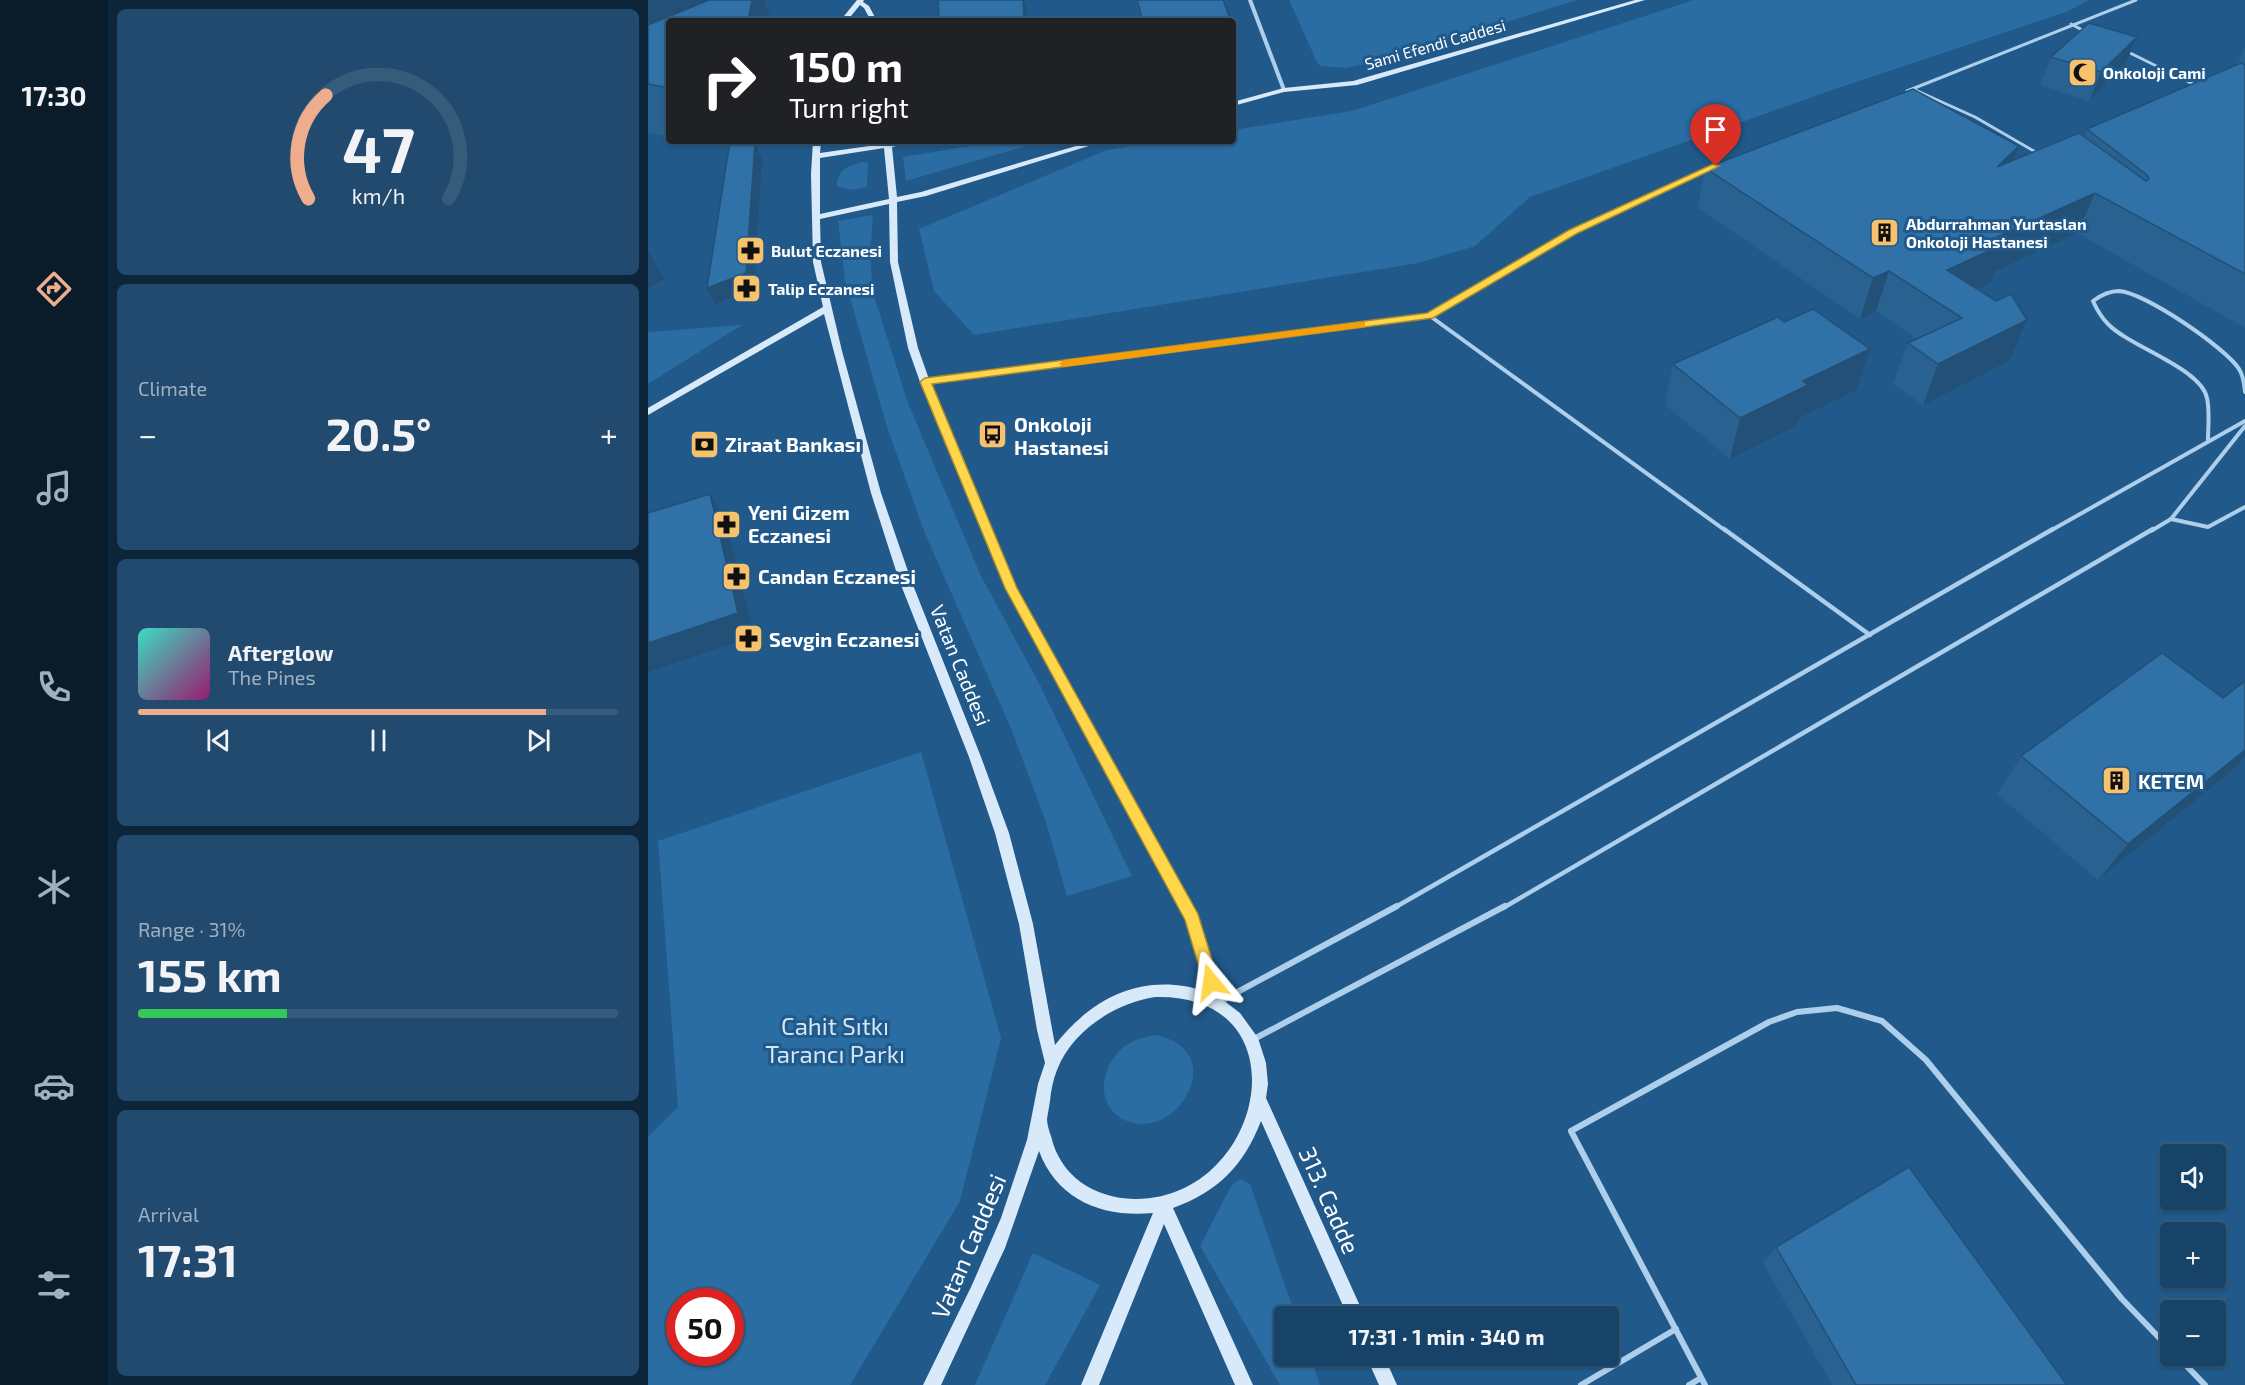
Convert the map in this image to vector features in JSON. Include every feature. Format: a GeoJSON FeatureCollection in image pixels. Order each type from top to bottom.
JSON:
{"type":"FeatureCollection","features":[{"type":"Feature","properties":{"kind":"main road","name":"Sami Efendi Caddesi"},"geometry":{"type":"LineString","coordinates":[[1236,103],[1284,90],[1354,83],[1642,0]]}},
{"type":"Feature","properties":{"kind":"main road"},"geometry":{"type":"LineString","coordinates":[[846,18],[861,1],[872,18]]}},
{"type":"Feature","properties":{"kind":"main road","name":"Vatan Caddesi"},"geometry":{"type":"LineString","coordinates":[[818,144],[817,262],[837,351],[876,493],[897,558],[975,757],[1002,833],[1026,924],[1052,1063]]}},
{"type":"Feature","properties":{"kind":"main road"},"geometry":{"type":"LineString","coordinates":[[816,156],[882,144]]}},
{"type":"Feature","properties":{"kind":"main road"},"geometry":{"type":"LineString","coordinates":[[887,144],[893,200],[894,262],[913,348],[925,382],[1011,588],[1192,919],[1217,1003]]}},
{"type":"Feature","properties":{"kind":"main road"},"geometry":{"type":"LineString","coordinates":[[817,217],[923,194],[1091,144]]}},
{"type":"Feature","properties":{"kind":"main road"},"geometry":{"type":"LineString","coordinates":[[648,412],[828,308]]}},
{"type":"Feature","properties":{"kind":"main road","name":"Vatan Caddesi"},"geometry":{"type":"LineString","coordinates":[[1161,990],[1190,993],[1217,1003],[1239,1021],[1252,1040],[1261,1070],[1260,1102],[1245,1143],[1225,1169],[1199,1190],[1164,1205],[1123,1208],[1095,1200],[1071,1186],[1054,1167],[1044,1145],[1040,1122],[1042,1092],[1052,1063],[1072,1035],[1097,1012],[1130,996],[1161,990]]}},
{"type":"Feature","properties":{"kind":"main road","name":"313. Cadde"},"geometry":{"type":"LineString","coordinates":[[1260,1102],[1352,1306]]}},
{"type":"Feature","properties":{"kind":"main road","name":"Vatan Caddesi"},"geometry":{"type":"LineString","coordinates":[[932,1385],[994,1256],[1040,1122]]}},
{"type":"Feature","properties":{"kind":"main road"},"geometry":{"type":"LineString","coordinates":[[1090,1385],[1164,1205]]}},
{"type":"Feature","properties":{"kind":"main road"},"geometry":{"type":"LineString","coordinates":[[1164,1205],[1244,1385]]}},
{"type":"Feature","properties":{"kind":"main road"},"geometry":{"type":"LineString","coordinates":[[1379,1366],[1388,1385]]}},
{"type":"Feature","properties":{"kind":"street"},"geometry":{"type":"LineString","coordinates":[[1250,0],[1284,90]]}},
{"type":"Feature","properties":{"kind":"lane"},"geometry":{"type":"LineString","coordinates":[[1902,93],[2136,0]]}},
{"type":"Feature","properties":{"kind":"lane"},"geometry":{"type":"LineString","coordinates":[[2072,24],[2092,34]]}},
{"type":"Feature","properties":{"kind":"lane"},"geometry":{"type":"LineString","coordinates":[[2122,49],[2204,89]]}},
{"type":"Feature","properties":{"kind":"lane"},"geometry":{"type":"LineString","coordinates":[[1913,89],[1975,117],[2046,158]]}},
{"type":"Feature","properties":{"kind":"lane"},"geometry":{"type":"LineString","coordinates":[[925,382],[1430,316],[1572,232],[1716,166]]}},
{"type":"Feature","properties":{"kind":"lane"},"geometry":{"type":"LineString","coordinates":[[2208,440],[2207,396],[2185,372],[2117,331],[2097,314],[2093,301],[2104,293],[2124,291],[2151,303],[2208,338],[2240,369],[2245,392]]}},
{"type":"Feature","properties":{"kind":"lane"},"geometry":{"type":"LineString","coordinates":[[1430,316],[1870,635]]}},
{"type":"Feature","properties":{"kind":"lane"},"geometry":{"type":"LineString","coordinates":[[1217,1003],[1449,878],[2208,440],[2245,424]]}},
{"type":"Feature","properties":{"kind":"lane"},"geometry":{"type":"LineString","coordinates":[[1252,1040],[1443,937],[1483,919],[2171,519],[2245,424]]}},
{"type":"Feature","properties":{"kind":"lane"},"geometry":{"type":"LineString","coordinates":[[2171,519],[2208,527],[2245,507]]}},
{"type":"Feature","properties":{"kind":"lane"},"geometry":{"type":"LineString","coordinates":[[1705,1385],[1570,1131],[1769,1022],[1797,1012],[1837,1008],[1882,1021],[1926,1060],[2122,1299],[2160,1339]]}},
{"type":"Feature","properties":{"kind":"lane"},"geometry":{"type":"LineString","coordinates":[[1581,1385],[1676,1329]]}},
{"type":"Feature","properties":{"kind":"lane"},"geometry":{"type":"LineString","coordinates":[[2187,1366],[2205,1385]]}},
{"type":"Feature","properties":{"kind":"lane"},"geometry":{"type":"LineString","coordinates":[[1689,1385],[1701,1378]]}},
{"type":"Feature","properties":{"kind":"green space"},"geometry":{"type":"Polygon","coordinates":[[[1289,0],[1577,0],[1385,60],[1346,68],[1320,66],[1289,0]]]}},
{"type":"Feature","properties":{"kind":"green space"},"geometry":{"type":"Polygon","coordinates":[[[1694,0],[2089,0],[2066,12],[1835,89],[1530,197],[1475,246],[1418,263],[974,335],[934,291],[919,229],[1107,150],[1144,144],[1236,144],[1236,130],[1352,111],[1694,0]]]}},
{"type":"Feature","properties":{"kind":"green space"},"geometry":{"type":"Polygon","coordinates":[[[982,144],[1033,144],[906,181],[903,157],[982,144]]]}},
{"type":"Feature","properties":{"kind":"green space"},"geometry":{"type":"Polygon","coordinates":[[[863,162],[868,163],[867,187],[852,190],[837,186],[841,172],[863,162]]]}},
{"type":"Feature","properties":{"kind":"green space"},"geometry":{"type":"Polygon","coordinates":[[[873,215],[870,256],[873,293],[908,403],[980,574],[1041,687],[1132,876],[1067,896],[1046,822],[1012,731],[924,531],[886,424],[845,280],[838,221],[873,215]]]}},
{"type":"Feature","properties":{"kind":"green space"},"geometry":{"type":"Polygon","coordinates":[[[742,325],[648,384],[648,332],[742,325]]]}},
{"type":"Feature","properties":{"kind":"green space","name":"Cahit Sıtkı Tarancı Parkı"},"geometry":{"type":"Polygon","coordinates":[[[921,752],[1001,1038],[960,1201],[850,1385],[648,1385],[648,1137],[678,1107],[658,841],[921,752]]]}},
{"type":"Feature","properties":{"kind":"green space"},"geometry":{"type":"Polygon","coordinates":[[[1156,1035],[1179,1045],[1191,1060],[1193,1077],[1187,1094],[1175,1110],[1159,1120],[1141,1124],[1121,1118],[1112,1111],[1104,1092],[1104,1082],[1107,1071],[1118,1052],[1137,1040],[1156,1035]]]}},
{"type":"Feature","properties":{"kind":"green space"},"geometry":{"type":"Polygon","coordinates":[[[1240,1179],[1250,1184],[1292,1306],[1274,1306],[1274,1366],[1313,1366],[1320,1385],[1280,1385],[1200,1246],[1231,1186],[1240,1179]]]}},
{"type":"Feature","properties":{"kind":"green space"},"geometry":{"type":"Polygon","coordinates":[[[1033,1253],[1100,1285],[1045,1385],[975,1385],[1033,1253]]]}},
{"type":"Feature","properties":{"kind":"building"},"geometry":{"type":"Polygon","coordinates":[[[709,0],[752,0],[749,18],[666,18],[666,87],[648,84],[648,25],[709,0]]]}},
{"type":"Feature","properties":{"kind":"building"},"geometry":{"type":"Polygon","coordinates":[[[938,0],[1023,0],[1024,18],[939,18],[938,0]]]}},
{"type":"Feature","properties":{"kind":"building"},"geometry":{"type":"Polygon","coordinates":[[[1137,0],[1223,0],[1230,18],[1142,18],[1137,0]]]}},
{"type":"Feature","properties":{"kind":"building"},"geometry":{"type":"Polygon","coordinates":[[[2089,23],[2137,37],[2101,72],[2051,57],[2089,23]]]}},
{"type":"Feature","properties":{"kind":"building"},"geometry":{"type":"Polygon","coordinates":[[[2241,63],[2245,65],[2245,274],[2095,193],[1997,237],[2006,243],[1947,270],[1996,301],[2011,294],[2027,320],[1938,364],[1908,343],[1962,318],[1889,271],[1873,278],[1705,168],[1913,89],[2019,146],[1997,167],[2079,133],[2146,181],[2149,179],[2147,175],[2087,129],[2241,63]]]}},
{"type":"Feature","properties":{"kind":"building"},"geometry":{"type":"Polygon","coordinates":[[[730,144],[755,144],[746,273],[707,288],[730,144]]]}},
{"type":"Feature","properties":{"kind":"building"},"geometry":{"type":"Polygon","coordinates":[[[1813,309],[1870,349],[1803,381],[1808,385],[1740,418],[1673,364],[1778,317],[1784,322],[1813,309]]]}},
{"type":"Feature","properties":{"kind":"building"},"geometry":{"type":"Polygon","coordinates":[[[710,494],[738,613],[648,643],[648,513],[710,494]]]}},
{"type":"Feature","properties":{"kind":"building","name":"KETEM"},"geometry":{"type":"Polygon","coordinates":[[[2162,653],[2223,698],[2245,681],[2245,750],[2128,844],[2021,756],[2162,653]]]}},
{"type":"Feature","properties":{"kind":"building"},"geometry":{"type":"Polygon","coordinates":[[[1909,1167],[2067,1385],[1856,1385],[1776,1247],[1909,1167]]]}},
{"type":"Feature","properties":{"kind":"slow traffic"},"geometry":{"type":"LineString","coordinates":[[1064,364],[1361,325]]}},
{"type":"Feature","properties":{"kind":"place","name":"Onkoloji Cami"},"geometry":{"type":"Point","coordinates":[2082,72]}},
{"type":"Feature","properties":{"kind":"place","name":"Abdurrahman Yurtaslan Onkoloji Hastanesi"},"geometry":{"type":"Point","coordinates":[1885,232]}},
{"type":"Feature","properties":{"kind":"place","name":"Bulut Eczanesi"},"geometry":{"type":"Point","coordinates":[750,250]}},
{"type":"Feature","properties":{"kind":"place","name":"Talip Eczanesi"},"geometry":{"type":"Point","coordinates":[747,288]}},
{"type":"Feature","properties":{"kind":"place","name":"Onkoloji Hastanesi"},"geometry":{"type":"Point","coordinates":[993,435]}},
{"type":"Feature","properties":{"kind":"place","name":"Ziraat Bankası"},"geometry":{"type":"Point","coordinates":[704,444]}},
{"type":"Feature","properties":{"kind":"place","name":"Yeni Gizem Eczanesi"},"geometry":{"type":"Point","coordinates":[727,524]}},
{"type":"Feature","properties":{"kind":"place","name":"Candan Eczanesi"},"geometry":{"type":"Point","coordinates":[737,576]}},
{"type":"Feature","properties":{"kind":"place","name":"Sevgin Eczanesi"},"geometry":{"type":"Point","coordinates":[748,639]}},
{"type":"Feature","properties":{"kind":"place","name":"KETEM"},"geometry":{"type":"Point","coordinates":[2117,781]}},
{"type":"Feature","properties":{"kind":"route"},"geometry":{"type":"LineString","coordinates":[[1211,982],[1192,919],[1011,588],[925,382],[1430,316],[1572,232],[1716,166]]}}]}
